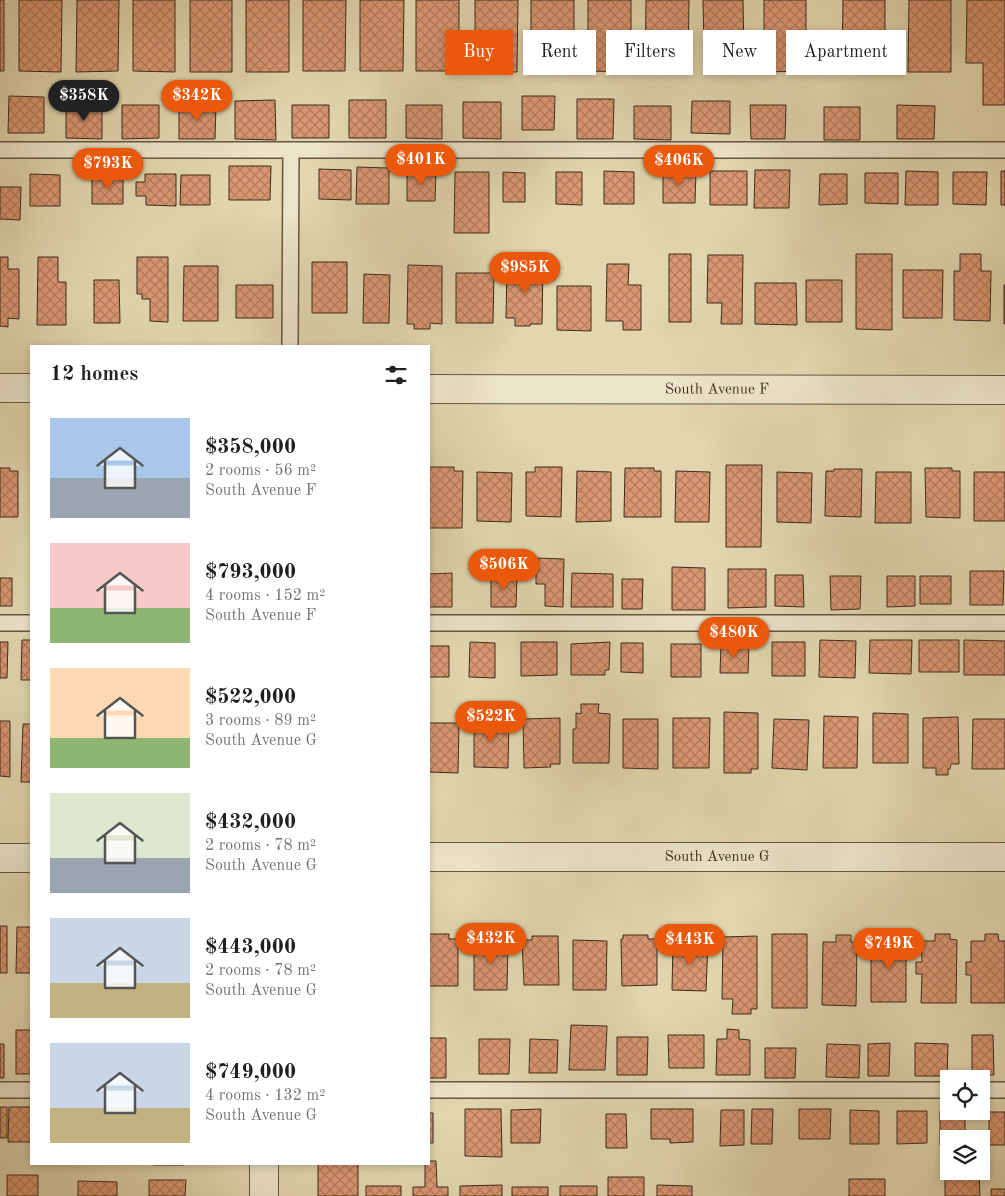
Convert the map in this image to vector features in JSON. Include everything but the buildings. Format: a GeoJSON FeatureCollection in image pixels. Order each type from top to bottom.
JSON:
{"type":"FeatureCollection","features":[{"type":"Feature","properties":{"kind":"street"},"geometry":{"type":"LineString","coordinates":[[0,388],[30,388]]}},
{"type":"Feature","properties":{"kind":"street","name":"South Avenue F"},"geometry":{"type":"LineString","coordinates":[[430,389],[1005,390]]}},
{"type":"Feature","properties":{"kind":"street","name":"South Avenue G"},"geometry":{"type":"LineString","coordinates":[[430,857],[1005,857]]}},
{"type":"Feature","properties":{"kind":"street"},"geometry":{"type":"LineString","coordinates":[[0,858],[30,858]]}},
{"type":"Feature","properties":{"kind":"street"},"geometry":{"type":"LineString","coordinates":[[264,1165],[264,1196]]}},
{"type":"Feature","properties":{"kind":"lane"},"geometry":{"type":"LineString","coordinates":[[0,150],[1005,150]]}},
{"type":"Feature","properties":{"kind":"lane"},"geometry":{"type":"LineString","coordinates":[[290,345],[291,150]]}},
{"type":"Feature","properties":{"kind":"lane"},"geometry":{"type":"LineString","coordinates":[[0,624],[30,623]]}},
{"type":"Feature","properties":{"kind":"lane"},"geometry":{"type":"LineString","coordinates":[[430,623],[1005,623]]}},
{"type":"Feature","properties":{"kind":"lane"},"geometry":{"type":"LineString","coordinates":[[0,1090],[30,1090]]}},
{"type":"Feature","properties":{"kind":"lane"},"geometry":{"type":"LineString","coordinates":[[430,1090],[940,1090]]}},
{"type":"Feature","properties":{"kind":"lane"},"geometry":{"type":"LineString","coordinates":[[990,1090],[1005,1090]]}}]}
